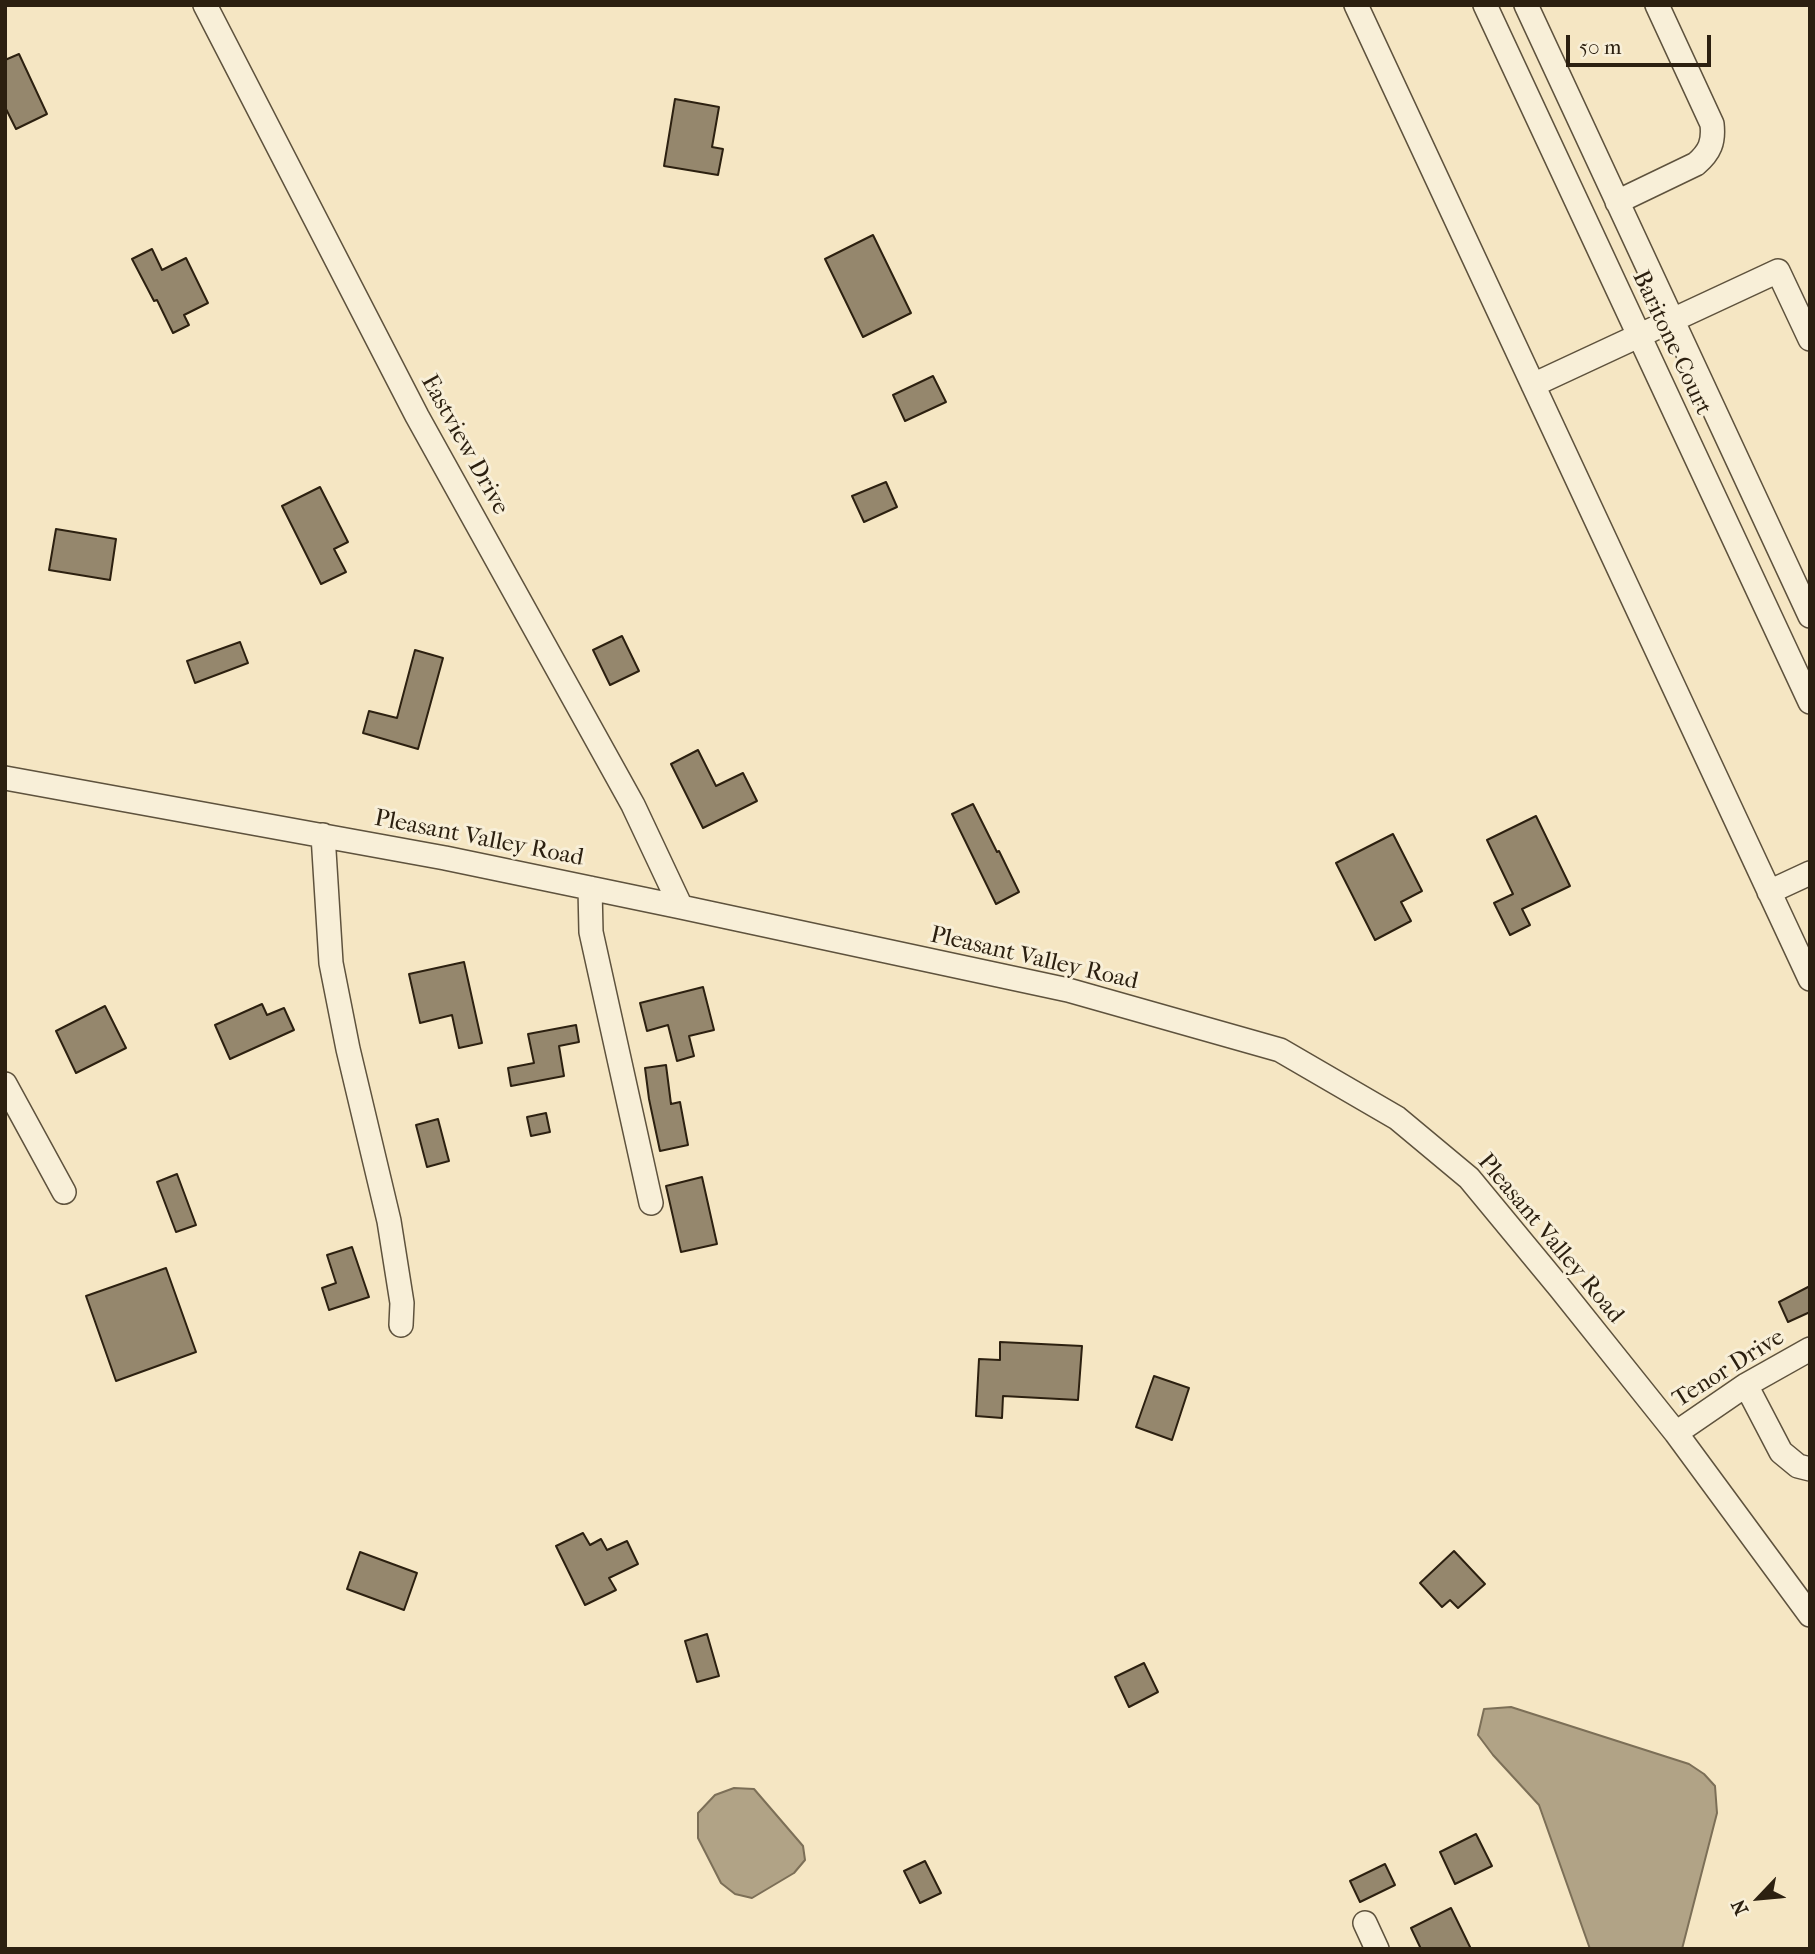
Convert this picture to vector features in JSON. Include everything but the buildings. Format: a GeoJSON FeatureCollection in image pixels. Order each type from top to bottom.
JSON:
{"type":"FeatureCollection","features":[{"type":"Feature","properties":{"kind":"street","name":"Eastview Drive"},"geometry":{"type":"LineString","coordinates":[[205,5],[417,416],[633,805],[681,907]]}},
{"type":"Feature","properties":{"kind":"street"},"geometry":{"type":"LineString","coordinates":[[1356,5],[1810,979]]}},
{"type":"Feature","properties":{"kind":"street","name":"Baritone Court"},"geometry":{"type":"LineString","coordinates":[[1485,5],[1810,702]]}},
{"type":"Feature","properties":{"kind":"street","name":"Baritone Court"},"geometry":{"type":"LineString","coordinates":[[1526,5],[1810,616]]}},
{"type":"Feature","properties":{"kind":"street"},"geometry":{"type":"LineString","coordinates":[[1617,202],[1696,164],[1705,157],[1711,147],[1712,124],[1657,5]]}},
{"type":"Feature","properties":{"kind":"street"},"geometry":{"type":"LineString","coordinates":[[1533,385],[1778,271],[1810,339]]}},
{"type":"Feature","properties":{"kind":"street"},"geometry":{"type":"LineString","coordinates":[[1751,577],[1784,561]]}},
{"type":"Feature","properties":{"kind":"street","name":"Pleasant Valley Road"},"geometry":{"type":"LineString","coordinates":[[5,778],[323,835],[681,907],[1068,990],[1280,1050],[1397,1118],[1469,1178],[1676,1433],[1810,1615]]}},
{"type":"Feature","properties":{"kind":"street"},"geometry":{"type":"LineString","coordinates":[[323,835],[331,963],[348,1048],[389,1220],[402,1303],[401,1325]]}},
{"type":"Feature","properties":{"kind":"street"},"geometry":{"type":"LineString","coordinates":[[1769,892],[1810,873]]}},
{"type":"Feature","properties":{"kind":"street"},"geometry":{"type":"LineString","coordinates":[[590,888],[591,932],[651,1203]]}},
{"type":"Feature","properties":{"kind":"street"},"geometry":{"type":"LineString","coordinates":[[5,1084],[64,1192]]}},
{"type":"Feature","properties":{"kind":"street","name":"Tenor Drive"},"geometry":{"type":"LineString","coordinates":[[1676,1433],[1746,1385],[1810,1349]]}},
{"type":"Feature","properties":{"kind":"street"},"geometry":{"type":"LineString","coordinates":[[1746,1385],[1781,1452],[1798,1466],[1810,1469]]}},
{"type":"Feature","properties":{"kind":"street"},"geometry":{"type":"LineString","coordinates":[[1365,1923],[1377,1949]]}},
{"type":"Feature","properties":{"kind":"shaded area"},"geometry":{"type":"Polygon","coordinates":[[[1511,1707],[1689,1764],[1715,1786],[1717,1813],[1682,1949],[1590,1949],[1539,1805],[1478,1735],[1484,1709],[1511,1707]]]}},
{"type":"Feature","properties":{"kind":"shaded area"},"geometry":{"type":"Polygon","coordinates":[[[734,1788],[754,1789],[803,1846],[805,1860],[794,1873],[752,1898],[735,1894],[721,1883],[698,1838],[698,1813],[715,1795],[734,1788]]]}}]}
